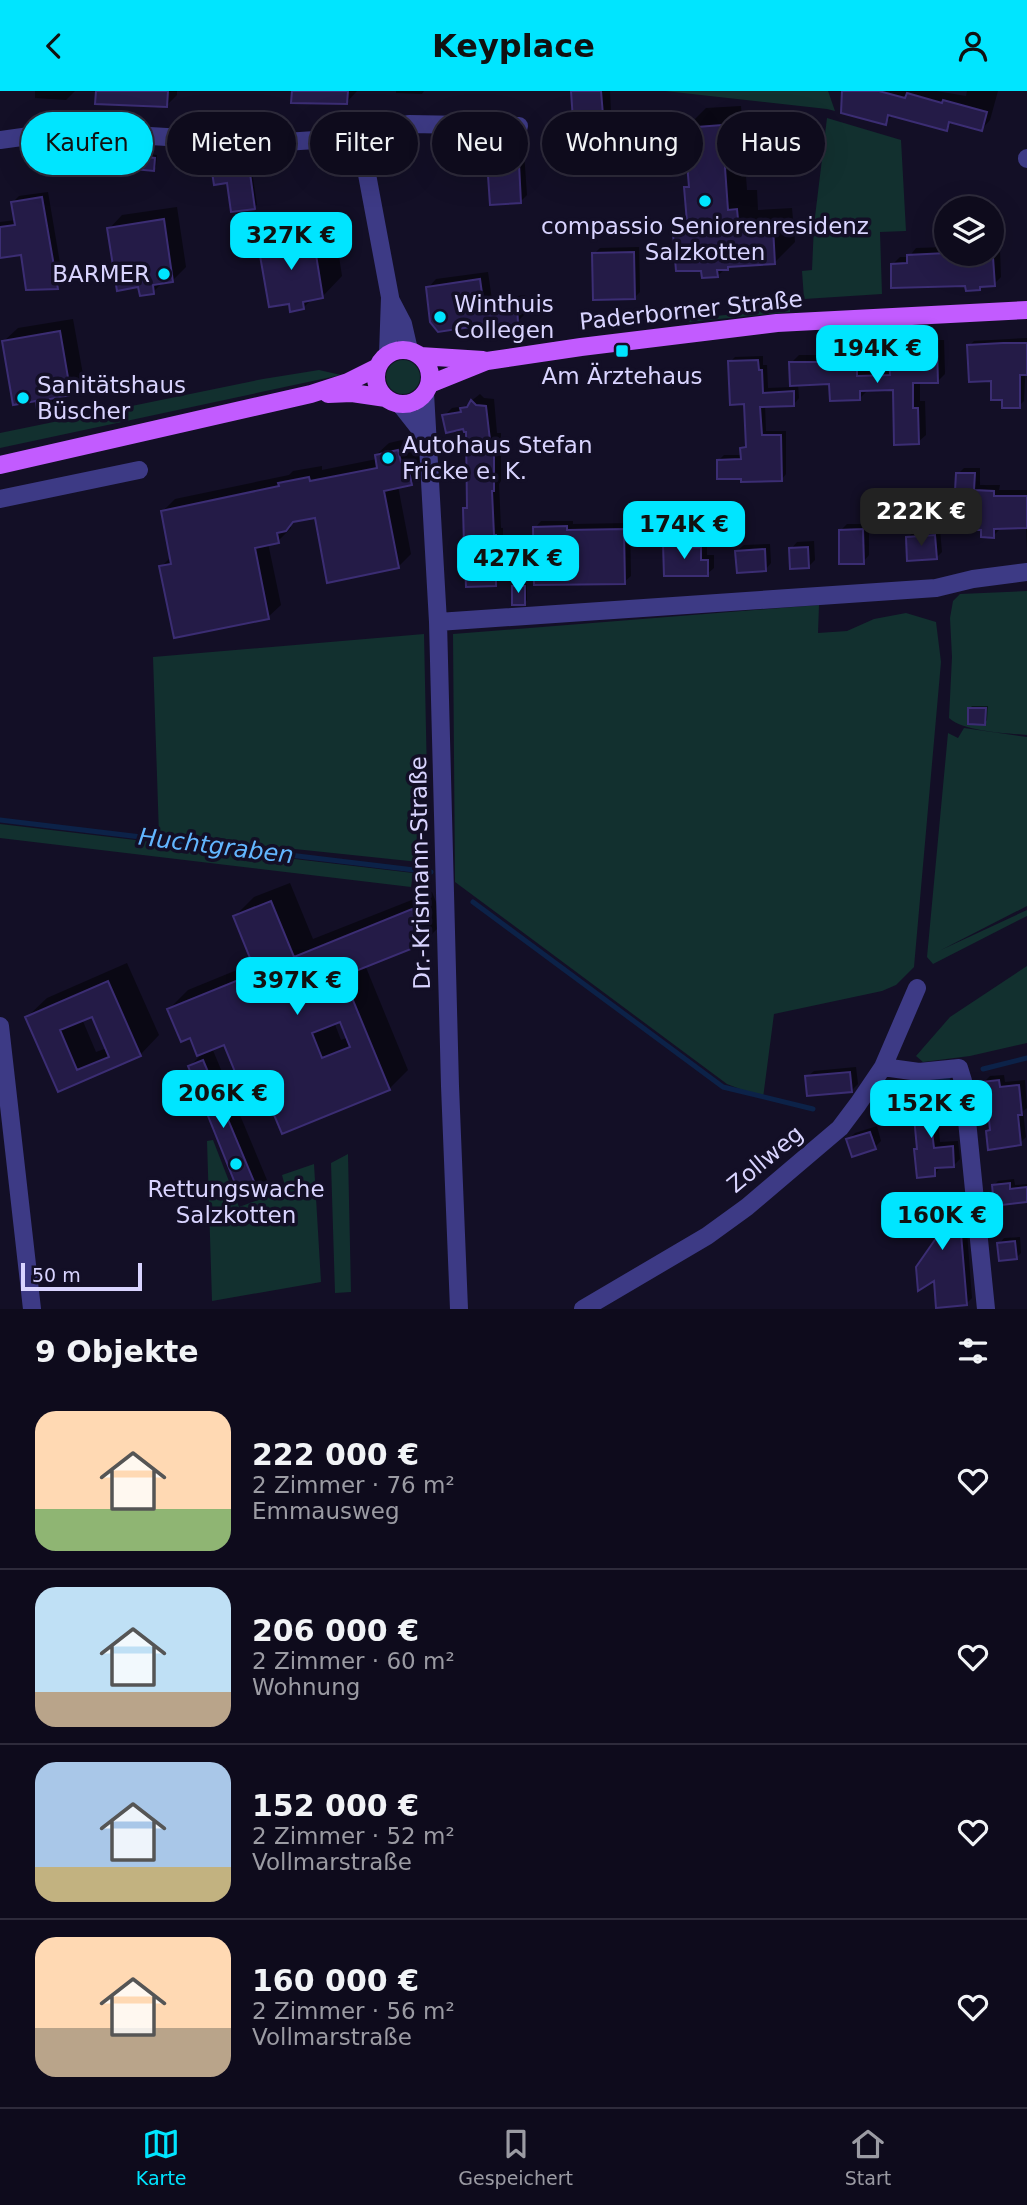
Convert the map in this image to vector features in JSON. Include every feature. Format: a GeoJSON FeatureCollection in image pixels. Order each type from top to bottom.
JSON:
{"type":"FeatureCollection","features":[{"type":"Feature","properties":{"kind":"main road","name":"Paderborner Straße"},"geometry":{"type":"LineString","coordinates":[[0,465],[311,394],[348,382],[402,350],[487,361],[778,323],[1027,310]]}},
{"type":"Feature","properties":{"kind":"main road"},"geometry":{"type":"LineString","coordinates":[[415,353],[429,368],[428,389]]}},
{"type":"Feature","properties":{"kind":"main road"},"geometry":{"type":"LineString","coordinates":[[383,361],[377,384],[393,401]]}},
{"type":"Feature","properties":{"kind":"main road","name":"Paderborner Straße"},"geometry":{"type":"LineString","coordinates":[[311,394],[352,393],[414,402],[428,389],[487,361]]}},
{"type":"Feature","properties":{"kind":"street"},"geometry":{"type":"LineString","coordinates":[[0,140],[65,131],[263,151],[310,144]]}},
{"type":"Feature","properties":{"kind":"street"},"geometry":{"type":"LineString","coordinates":[[367,175],[391,300],[415,353]]}},
{"type":"Feature","properties":{"kind":"street"},"geometry":{"type":"LineString","coordinates":[[383,361],[391,300]]}},
{"type":"Feature","properties":{"kind":"street","name":"Dr.-Krismann-Straße"},"geometry":{"type":"LineString","coordinates":[[428,389],[426,437],[438,622],[458,1309]]}},
{"type":"Feature","properties":{"kind":"street"},"geometry":{"type":"LineString","coordinates":[[393,401],[426,437]]}},
{"type":"Feature","properties":{"kind":"street"},"geometry":{"type":"LineString","coordinates":[[0,499],[139,470]]}},
{"type":"Feature","properties":{"kind":"street"},"geometry":{"type":"LineString","coordinates":[[438,622],[936,588],[973,579],[1027,572]]}},
{"type":"Feature","properties":{"kind":"street","name":"Zollweg"},"geometry":{"type":"LineString","coordinates":[[583,1309],[707,1236],[747,1207],[840,1128],[883,1067],[917,988]]}},
{"type":"Feature","properties":{"kind":"street"},"geometry":{"type":"LineString","coordinates":[[0,1026],[32,1309]]}},
{"type":"Feature","properties":{"kind":"street"},"geometry":{"type":"LineString","coordinates":[[883,1067],[919,1072],[959,1069],[963,1081],[986,1309]]}},
{"type":"Feature","properties":{"kind":"green space"},"geometry":{"type":"Polygon","coordinates":[[[665,91],[828,91],[835,111],[827,109],[665,91]]]}},
{"type":"Feature","properties":{"kind":"green space"},"geometry":{"type":"Polygon","coordinates":[[[827,118],[901,140],[906,231],[880,232],[882,294],[804,299],[802,271],[812,270],[820,175],[825,175],[827,118]]]}},
{"type":"Feature","properties":{"kind":"green space"},"geometry":{"type":"Polygon","coordinates":[[[790,308],[790,312],[689,322],[689,319],[790,308]]]}},
{"type":"Feature","properties":{"kind":"green space"},"geometry":{"type":"Polygon","coordinates":[[[403,360],[415,365],[420,377],[415,389],[403,394],[391,389],[386,377],[391,365],[403,360]]]}},
{"type":"Feature","properties":{"kind":"green space"},"geometry":{"type":"Polygon","coordinates":[[[319,370],[341,375],[0,448],[0,433],[319,370]]]}},
{"type":"Feature","properties":{"kind":"green space"},"geometry":{"type":"Polygon","coordinates":[[[1027,591],[1027,735],[986,731],[956,723],[949,718],[952,657],[950,618],[953,601],[960,594],[1027,591]]]}},
{"type":"Feature","properties":{"kind":"green space"},"geometry":{"type":"Polygon","coordinates":[[[819,605],[818,633],[847,631],[874,619],[906,613],[936,622],[941,662],[914,967],[896,985],[882,991],[774,1014],[763,1098],[727,1084],[455,882],[453,634],[819,605]]]}},
{"type":"Feature","properties":{"kind":"green space"},"geometry":{"type":"Polygon","coordinates":[[[424,634],[427,778],[418,809],[419,862],[159,835],[153,657],[424,634]]]}},
{"type":"Feature","properties":{"kind":"green space"},"geometry":{"type":"Polygon","coordinates":[[[964,728],[1027,737],[1027,906],[941,950],[1027,910],[1027,916],[933,964],[927,957],[948,733],[958,738],[964,728]]]}},
{"type":"Feature","properties":{"kind":"green space"},"geometry":{"type":"Polygon","coordinates":[[[0,824],[413,873],[411,887],[0,838],[0,824]]]}},
{"type":"Feature","properties":{"kind":"green space"},"geometry":{"type":"Polygon","coordinates":[[[1027,966],[1027,1043],[970,1056],[923,1062],[916,1056],[950,1017],[1027,966]]]}},
{"type":"Feature","properties":{"kind":"green space"},"geometry":{"type":"Polygon","coordinates":[[[213,1140],[239,1207],[286,1190],[282,1175],[314,1164],[321,1282],[212,1301],[207,1141],[213,1140]]]}},
{"type":"Feature","properties":{"kind":"green space"},"geometry":{"type":"Polygon","coordinates":[[[348,1154],[351,1292],[335,1293],[331,1163],[348,1154]]]}},
{"type":"Feature","properties":{"kind":"building"},"geometry":{"type":"Polygon","coordinates":[[[96,91],[168,91],[167,107],[95,104],[96,91]]]}},
{"type":"Feature","properties":{"kind":"building"},"geometry":{"type":"Polygon","coordinates":[[[292,91],[348,91],[347,104],[291,103],[292,91]]]}},
{"type":"Feature","properties":{"kind":"building"},"geometry":{"type":"Polygon","coordinates":[[[571,91],[601,91],[603,112],[572,112],[571,91]]]}},
{"type":"Feature","properties":{"kind":"building"},"geometry":{"type":"Polygon","coordinates":[[[842,91],[879,91],[905,98],[907,93],[987,112],[982,131],[949,122],[947,131],[888,115],[886,125],[841,113],[842,91]]]}},
{"type":"Feature","properties":{"kind":"building","name":"compassio Seniorenresidenz Salzkotten"},"geometry":{"type":"Polygon","coordinates":[[[717,125],[717,175],[726,175],[728,210],[737,209],[739,229],[773,227],[775,264],[728,267],[728,270],[717,270],[718,277],[702,278],[701,271],[676,271],[673,233],[688,234],[684,187],[689,187],[688,175],[703,175],[703,126],[717,125]]]}},
{"type":"Feature","properties":{"kind":"building"},"geometry":{"type":"Polygon","coordinates":[[[212,175],[250,175],[255,209],[231,212],[227,183],[214,185],[212,175]]]}},
{"type":"Feature","properties":{"kind":"building"},"geometry":{"type":"Polygon","coordinates":[[[488,175],[520,175],[521,203],[490,205],[488,175]]]}},
{"type":"Feature","properties":{"kind":"building"},"geometry":{"type":"Polygon","coordinates":[[[42,197],[58,289],[26,290],[21,255],[0,258],[0,227],[15,225],[11,202],[42,197]]]}},
{"type":"Feature","properties":{"kind":"building"},"geometry":{"type":"Polygon","coordinates":[[[164,219],[173,282],[153,285],[154,294],[140,296],[138,287],[117,291],[107,228],[164,219]]]}},
{"type":"Feature","properties":{"kind":"building"},"geometry":{"type":"Polygon","coordinates":[[[313,236],[323,298],[303,302],[304,309],[290,312],[289,304],[269,307],[258,244],[313,236]]]}},
{"type":"Feature","properties":{"kind":"building"},"geometry":{"type":"Polygon","coordinates":[[[634,252],[635,299],[593,300],[592,253],[634,252]]]}},
{"type":"Feature","properties":{"kind":"building"},"geometry":{"type":"Polygon","coordinates":[[[934,254],[934,266],[994,266],[995,286],[966,291],[965,286],[891,288],[891,264],[907,263],[907,255],[934,254]]]}},
{"type":"Feature","properties":{"kind":"building"},"geometry":{"type":"Polygon","coordinates":[[[480,279],[484,308],[517,302],[518,324],[484,329],[484,325],[438,332],[430,322],[426,287],[480,279]]]}},
{"type":"Feature","properties":{"kind":"building"},"geometry":{"type":"Polygon","coordinates":[[[60,331],[71,395],[50,399],[51,408],[37,410],[36,401],[13,405],[2,341],[60,331]]]}},
{"type":"Feature","properties":{"kind":"building"},"geometry":{"type":"Polygon","coordinates":[[[1027,343],[1027,375],[1020,375],[1020,408],[1002,408],[1002,400],[991,400],[991,381],[969,382],[967,345],[1027,343]]]}},
{"type":"Feature","properties":{"kind":"building"},"geometry":{"type":"Polygon","coordinates":[[[925,347],[937,347],[938,383],[913,383],[913,408],[918,408],[919,444],[894,445],[893,390],[860,391],[860,400],[830,401],[829,384],[790,386],[789,362],[857,362],[857,376],[890,375],[889,351],[925,350],[925,347]]]}},
{"type":"Feature","properties":{"kind":"building"},"geometry":{"type":"Polygon","coordinates":[[[758,360],[759,370],[762,370],[763,393],[794,391],[794,406],[760,407],[762,435],[781,435],[782,481],[741,482],[741,479],[717,479],[717,460],[741,459],[740,448],[746,447],[744,404],[730,405],[728,361],[758,360]]]}},
{"type":"Feature","properties":{"kind":"building"},"geometry":{"type":"Polygon","coordinates":[[[471,400],[476,405],[486,406],[490,440],[494,440],[492,491],[496,535],[496,586],[466,587],[465,560],[459,560],[459,545],[464,545],[463,508],[467,508],[466,432],[463,429],[446,433],[442,415],[461,412],[460,408],[467,407],[471,400]]]}},
{"type":"Feature","properties":{"kind":"building"},"geometry":{"type":"Polygon","coordinates":[[[398,450],[401,462],[407,461],[412,485],[384,491],[399,568],[327,583],[315,518],[293,522],[286,531],[277,533],[279,543],[255,548],[269,619],[174,638],[159,566],[171,564],[161,511],[279,486],[278,483],[309,477],[310,481],[377,468],[375,455],[398,450]]]}},
{"type":"Feature","properties":{"kind":"building"},"geometry":{"type":"Polygon","coordinates":[[[956,473],[975,473],[974,490],[994,491],[994,496],[1027,496],[1027,528],[994,529],[994,538],[981,537],[981,530],[953,527],[956,473]]]}},
{"type":"Feature","properties":{"kind":"building"},"geometry":{"type":"Polygon","coordinates":[[[567,526],[567,530],[624,529],[625,584],[534,585],[533,527],[567,526]]]}},
{"type":"Feature","properties":{"kind":"building"},"geometry":{"type":"Polygon","coordinates":[[[863,529],[864,564],[839,564],[839,530],[863,529]]]}},
{"type":"Feature","properties":{"kind":"building"},"geometry":{"type":"Polygon","coordinates":[[[935,535],[937,559],[907,561],[906,537],[935,535]]]}},
{"type":"Feature","properties":{"kind":"building"},"geometry":{"type":"Polygon","coordinates":[[[663,543],[677,543],[678,548],[701,547],[701,560],[708,560],[708,576],[664,576],[663,543]]]}},
{"type":"Feature","properties":{"kind":"building"},"geometry":{"type":"Polygon","coordinates":[[[808,547],[809,568],[790,569],[789,548],[808,547]]]}},
{"type":"Feature","properties":{"kind":"building"},"geometry":{"type":"Polygon","coordinates":[[[765,549],[766,571],[737,573],[735,551],[765,549]]]}},
{"type":"Feature","properties":{"kind":"building"},"geometry":{"type":"Polygon","coordinates":[[[512,586],[525,586],[525,605],[512,605],[512,586]]]}},
{"type":"Feature","properties":{"kind":"building"},"geometry":{"type":"Polygon","coordinates":[[[968,708],[986,708],[985,725],[968,724],[968,708]]]}},
{"type":"Feature","properties":{"kind":"building"},"geometry":{"type":"Polygon","coordinates":[[[271,901],[294,957],[412,909],[426,943],[343,976],[390,1090],[282,1134],[260,1081],[242,1089],[224,1045],[197,1056],[190,1038],[181,1042],[167,1009],[256,973],[233,916],[271,901]],[[340,1022],[312,1033],[322,1058],[350,1047],[340,1022]]]}},
{"type":"Feature","properties":{"kind":"building"},"geometry":{"type":"Polygon","coordinates":[[[108,981],[141,1056],[58,1092],[25,1017],[108,981]],[[92,1017],[60,1030],[77,1070],[109,1057],[92,1017]]]}},
{"type":"Feature","properties":{"kind":"building"},"geometry":{"type":"Polygon","coordinates":[[[203,1060],[258,1191],[241,1198],[188,1066],[203,1060]]]}},
{"type":"Feature","properties":{"kind":"building"},"geometry":{"type":"Polygon","coordinates":[[[850,1072],[852,1092],[807,1096],[805,1076],[850,1072]]]}},
{"type":"Feature","properties":{"kind":"building"},"geometry":{"type":"Polygon","coordinates":[[[999,1080],[1000,1087],[1019,1085],[1021,1145],[988,1150],[986,1131],[990,1130],[982,1082],[999,1080]]]}},
{"type":"Feature","properties":{"kind":"building"},"geometry":{"type":"Polygon","coordinates":[[[949,1102],[951,1121],[931,1123],[934,1148],[953,1146],[954,1167],[935,1168],[935,1176],[917,1178],[913,1106],[949,1102]]]}},
{"type":"Feature","properties":{"kind":"building"},"geometry":{"type":"Polygon","coordinates":[[[870,1132],[876,1149],[852,1157],[846,1139],[870,1132]]]}},
{"type":"Feature","properties":{"kind":"building"},"geometry":{"type":"Polygon","coordinates":[[[1010,1183],[1010,1189],[1027,1187],[1027,1202],[994,1206],[992,1185],[1010,1183]]]}},
{"type":"Feature","properties":{"kind":"building"},"geometry":{"type":"Polygon","coordinates":[[[958,1198],[967,1305],[936,1308],[934,1281],[918,1291],[916,1267],[939,1234],[912,1236],[910,1212],[928,1210],[928,1201],[958,1198]]]}},
{"type":"Feature","properties":{"kind":"building"},"geometry":{"type":"Polygon","coordinates":[[[1015,1241],[1017,1259],[999,1261],[997,1243],[1015,1241]]]}},
{"type":"Feature","properties":{"kind":"waterway","name":"Huchtgraben"},"geometry":{"type":"LineString","coordinates":[[0,820],[431,872]]}},
{"type":"Feature","properties":{"kind":"waterway","name":"Huchtgraben"},"geometry":{"type":"LineString","coordinates":[[473,902],[723,1087],[813,1109]]}},
{"type":"Feature","properties":{"kind":"waterway","name":"Huchtgraben"},"geometry":{"type":"LineString","coordinates":[[983,1069],[1027,1058]]}},
{"type":"Feature","properties":{"kind":"waterway","name":"Huchtgraben"},"geometry":{"type":"LineString","coordinates":[[879,1096],[911,1085],[948,1078]]}},
{"type":"Feature","properties":{"kind":"place","name":"compassio Seniorenresidenz Salzkotten"},"geometry":{"type":"Point","coordinates":[705,201]}},
{"type":"Feature","properties":{"kind":"place","name":"BARMER"},"geometry":{"type":"Point","coordinates":[164,274]}},
{"type":"Feature","properties":{"kind":"place","name":"Winthuis Collegen"},"geometry":{"type":"Point","coordinates":[440,317]}},
{"type":"Feature","properties":{"kind":"place","name":"Am Ärztehaus"},"geometry":{"type":"Point","coordinates":[622,351]}},
{"type":"Feature","properties":{"kind":"place","name":"Sanitätshaus Büscher"},"geometry":{"type":"Point","coordinates":[23,398]}},
{"type":"Feature","properties":{"kind":"place","name":"Autohaus Stefan Fricke e. K."},"geometry":{"type":"Point","coordinates":[388,458]}},
{"type":"Feature","properties":{"kind":"place","name":"Rettungswache Salzkotten"},"geometry":{"type":"Point","coordinates":[236,1164]}}]}
